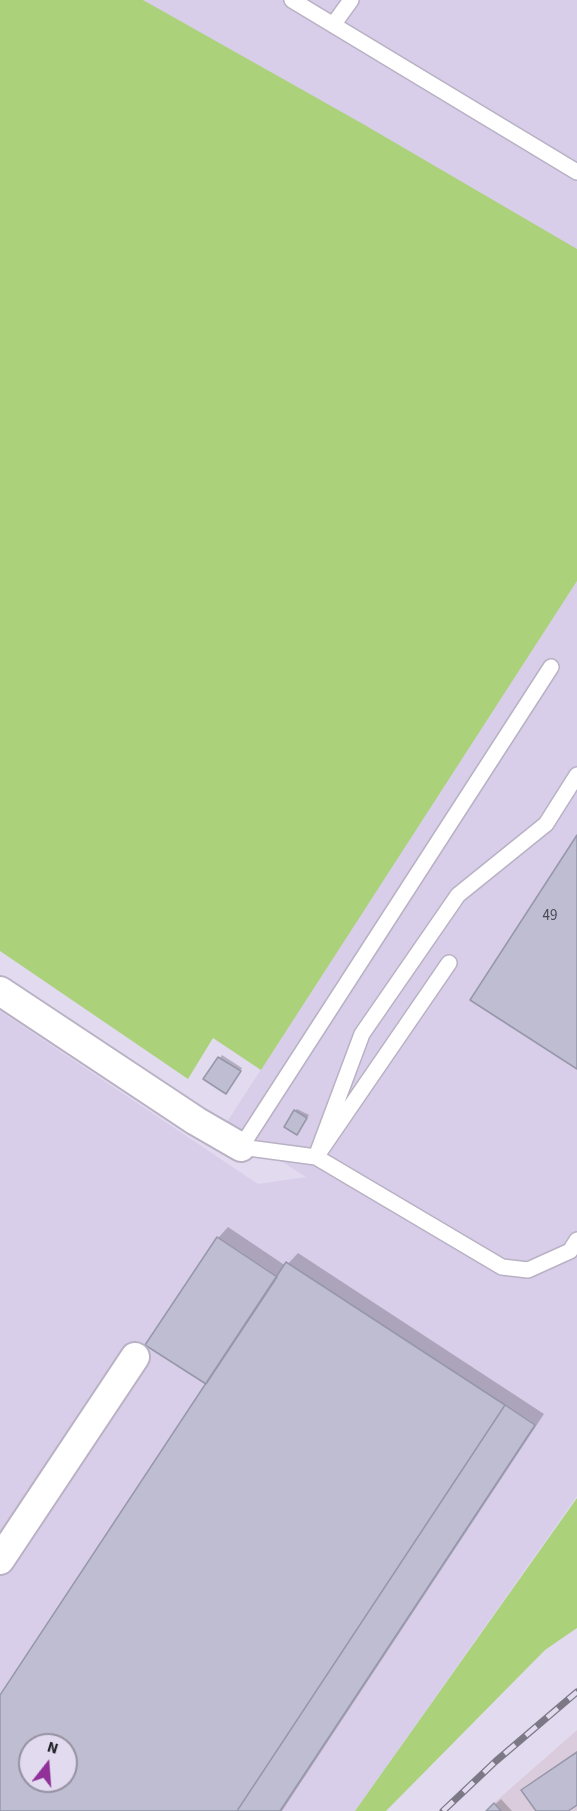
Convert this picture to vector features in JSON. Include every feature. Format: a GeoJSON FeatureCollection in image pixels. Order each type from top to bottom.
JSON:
{"type":"FeatureCollection","features":[{"type":"Feature","properties":{"kind":"street"},"geometry":{"type":"LineString","coordinates":[[0,991],[196,1122],[241,1147]]}},
{"type":"Feature","properties":{"kind":"street"},"geometry":{"type":"LineString","coordinates":[[0,1560],[135,1357]]}},
{"type":"Feature","properties":{"kind":"lane"},"geometry":{"type":"LineString","coordinates":[[292,0],[577,172]]}},
{"type":"Feature","properties":{"kind":"lane"},"geometry":{"type":"LineString","coordinates":[[333,25],[351,0]]}},
{"type":"Feature","properties":{"kind":"lane"},"geometry":{"type":"LineString","coordinates":[[550,667],[241,1147],[316,1157],[502,1267],[528,1269],[570,1251],[577,1240]]}},
{"type":"Feature","properties":{"kind":"lane"},"geometry":{"type":"LineString","coordinates":[[316,1157],[362,1034],[458,895],[546,824],[577,775]]}},
{"type":"Feature","properties":{"kind":"lane"},"geometry":{"type":"LineString","coordinates":[[316,1157],[449,963]]}},
{"type":"Feature","properties":{"kind":"shaded area"},"geometry":{"type":"Polygon","coordinates":[[[143,0],[577,0],[577,252],[155,8],[143,0]]]}},
{"type":"Feature","properties":{"kind":"shaded area"},"geometry":{"type":"Polygon","coordinates":[[[577,581],[577,1496],[355,1811],[0,1811],[0,1011],[258,1184],[306,1177],[225,1125],[577,581]]]}},
{"type":"Feature","properties":{"kind":"shaded area"},"geometry":{"type":"Polygon","coordinates":[[[577,1730],[577,1811],[486,1811],[494,1803],[577,1730]]]}},
{"type":"Feature","properties":{"kind":"green space"},"geometry":{"type":"Polygon","coordinates":[[[0,0],[143,0],[363,124],[577,249],[577,581],[261,1070],[213,1038],[188,1079],[0,951],[0,0]]]}},
{"type":"Feature","properties":{"kind":"green space"},"geometry":{"type":"Polygon","coordinates":[[[577,1498],[577,1628],[545,1650],[386,1811],[355,1811],[577,1498]]]}},
{"type":"Feature","properties":{"kind":"building"},"geometry":{"type":"Polygon","coordinates":[[[577,835],[577,1069],[470,1000],[577,835]]]}},
{"type":"Feature","properties":{"kind":"building"},"geometry":{"type":"Polygon","coordinates":[[[218,1057],[241,1071],[226,1094],[203,1079],[218,1057]]]}},
{"type":"Feature","properties":{"kind":"building"},"geometry":{"type":"Polygon","coordinates":[[[294,1110],[307,1118],[297,1135],[284,1127],[294,1110]]]}},
{"type":"Feature","properties":{"kind":"building"},"geometry":{"type":"Polygon","coordinates":[[[217,1237],[277,1277],[206,1384],[145,1345],[217,1237]]]}},
{"type":"Feature","properties":{"kind":"building"},"geometry":{"type":"Polygon","coordinates":[[[286,1262],[505,1405],[237,1811],[0,1811],[0,1695],[286,1262]]]}},
{"type":"Feature","properties":{"kind":"building"},"geometry":{"type":"Polygon","coordinates":[[[505,1405],[535,1425],[280,1811],[237,1811],[505,1405]]]}},
{"type":"Feature","properties":{"kind":"building"},"geometry":{"type":"Polygon","coordinates":[[[577,1752],[577,1805],[568,1811],[536,1811],[521,1790],[577,1752]]]}},
{"type":"Feature","properties":{"kind":"building"},"geometry":{"type":"Polygon","coordinates":[[[494,1803],[501,1811],[486,1811],[494,1803]]]}},
{"type":"Feature","properties":{"kind":"railway"},"geometry":{"type":"LineString","coordinates":[[443,1811],[496,1761],[577,1692]]}}]}
